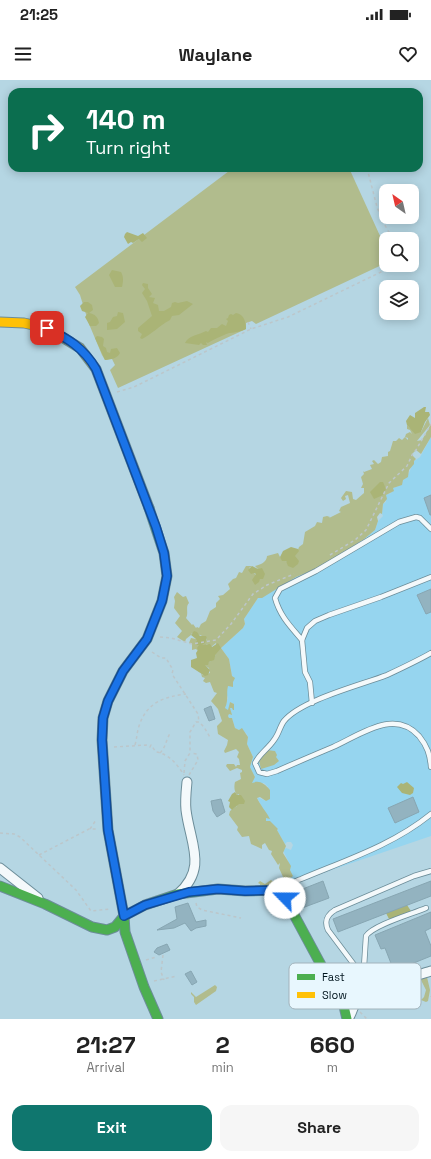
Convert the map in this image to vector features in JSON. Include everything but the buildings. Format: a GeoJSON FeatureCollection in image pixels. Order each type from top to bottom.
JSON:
{"type":"FeatureCollection","features":[{"type":"Feature","properties":{"kind":"main road"},"geometry":{"type":"LineString","coordinates":[[0,322],[24,323],[47,328],[80,348],[89,358],[96,369],[156,527],[164,553],[167,576],[162,601],[149,634],[123,671],[108,701],[103,718],[103,750],[108,834],[123,912],[125,932],[140,979],[158,1019]]}},
{"type":"Feature","properties":{"kind":"main road"},"geometry":{"type":"LineString","coordinates":[[0,886],[45,904],[92,927],[107,930],[115,927],[123,912],[178,894],[218,889],[245,891],[277,890],[285,898],[321,963]]}},
{"type":"Feature","properties":{"kind":"main road"},"geometry":{"type":"LineString","coordinates":[[345,1009],[348,1019]]}},
{"type":"Feature","properties":{"kind":"street"},"geometry":{"type":"LineString","coordinates":[[178,894],[191,880],[194,872],[195,854],[186,810],[186,778]]}},
{"type":"Feature","properties":{"kind":"street"},"geometry":{"type":"LineString","coordinates":[[0,868],[45,904]]}},
{"type":"Feature","properties":{"kind":"street"},"geometry":{"type":"LineString","coordinates":[[191,880],[193,886],[199,891]]}},
{"type":"Feature","properties":{"kind":"street"},"geometry":{"type":"LineString","coordinates":[[421,973],[431,970]]}},
{"type":"Feature","properties":{"kind":"street"},"geometry":{"type":"LineString","coordinates":[[348,1019],[352,1009]]}},
{"type":"Feature","properties":{"kind":"lane"},"geometry":{"type":"LineString","coordinates":[[302,640],[279,611],[275,598],[280,589],[316,571],[399,522],[416,517],[420,518],[431,529]]}},
{"type":"Feature","properties":{"kind":"lane"},"geometry":{"type":"LineString","coordinates":[[292,628],[300,630],[306,628],[315,621],[329,615],[381,597],[431,576]]}},
{"type":"Feature","properties":{"kind":"lane"},"geometry":{"type":"LineString","coordinates":[[306,628],[302,640],[305,672],[310,682],[312,703]]}},
{"type":"Feature","properties":{"kind":"lane"},"geometry":{"type":"LineString","coordinates":[[431,653],[387,675],[312,703],[296,712],[284,721],[274,741],[258,756],[255,763],[259,772],[267,774],[277,771],[380,725],[393,723],[401,724],[414,731],[424,742],[430,753],[431,766]]}},
{"type":"Feature","properties":{"kind":"lane"},"geometry":{"type":"LineString","coordinates":[[277,890],[370,852],[421,822],[431,814]]}},
{"type":"Feature","properties":{"kind":"lane"},"geometry":{"type":"LineString","coordinates":[[421,822],[431,819]]}},
{"type":"Feature","properties":{"kind":"lane"},"geometry":{"type":"LineString","coordinates":[[352,963],[328,930],[326,925],[327,917],[335,910],[414,876],[431,871]]}},
{"type":"Feature","properties":{"kind":"lane"},"geometry":{"type":"LineString","coordinates":[[365,963],[366,936],[368,932],[426,908]]}},
{"type":"Feature","properties":{"kind":"path"},"geometry":{"type":"LineString","coordinates":[[368,172],[377,207],[389,232]]}},
{"type":"Feature","properties":{"kind":"path"},"geometry":{"type":"LineString","coordinates":[[106,395],[121,392],[134,387],[251,329],[288,317],[381,272]]}},
{"type":"Feature","properties":{"kind":"path"},"geometry":{"type":"LineString","coordinates":[[248,322],[251,329]]}},
{"type":"Feature","properties":{"kind":"path"},"geometry":{"type":"LineString","coordinates":[[329,555],[355,540],[366,530],[389,483],[407,466],[413,453],[431,424]]}},
{"type":"Feature","properties":{"kind":"path"},"geometry":{"type":"LineString","coordinates":[[149,634],[192,644],[216,640],[231,624],[253,594],[267,586],[295,574]]}},
{"type":"Feature","properties":{"kind":"path"},"geometry":{"type":"LineString","coordinates":[[142,646],[161,658],[166,658],[172,667],[172,674],[174,678],[186,694],[198,714],[199,722],[204,727],[211,739]]}},
{"type":"Feature","properties":{"kind":"path"},"geometry":{"type":"LineString","coordinates":[[135,745],[140,725],[150,708],[162,698],[186,694]]}},
{"type":"Feature","properties":{"kind":"path"},"geometry":{"type":"LineString","coordinates":[[186,778],[185,761],[190,753],[190,732],[194,724],[199,722]]}},
{"type":"Feature","properties":{"kind":"path"},"geometry":{"type":"LineString","coordinates":[[160,753],[164,748],[166,739],[171,732]]}},
{"type":"Feature","properties":{"kind":"path"},"geometry":{"type":"LineString","coordinates":[[103,750],[114,747],[135,745],[146,745],[150,747],[151,745],[154,750],[167,755],[179,766],[186,778]]}},
{"type":"Feature","properties":{"kind":"path"},"geometry":{"type":"LineString","coordinates":[[186,778],[198,760],[197,754],[190,753]]}},
{"type":"Feature","properties":{"kind":"path"},"geometry":{"type":"LineString","coordinates":[[39,855],[89,829],[98,829],[108,834]]}},
{"type":"Feature","properties":{"kind":"path"},"geometry":{"type":"LineString","coordinates":[[0,833],[14,834],[20,837],[76,890],[91,911],[123,912]]}},
{"type":"Feature","properties":{"kind":"path"},"geometry":{"type":"LineString","coordinates":[[199,891],[196,901],[197,907],[241,918]]}},
{"type":"Feature","properties":{"kind":"path"},"geometry":{"type":"LineString","coordinates":[[163,955],[161,972],[164,980]]}},
{"type":"Feature","properties":{"kind":"path"},"geometry":{"type":"LineString","coordinates":[[140,979],[153,982],[177,976]]}},
{"type":"Feature","properties":{"kind":"shaded area"},"geometry":{"type":"Polygon","coordinates":[[[431,437],[431,836],[290,884],[288,861],[283,850],[286,848],[291,850],[293,845],[291,842],[287,842],[285,844],[277,830],[278,829],[266,821],[267,818],[257,797],[266,801],[270,794],[268,787],[264,783],[254,784],[251,782],[255,777],[250,767],[253,757],[247,744],[248,737],[246,733],[235,728],[232,718],[229,718],[228,716],[229,714],[231,715],[230,708],[233,708],[234,704],[230,702],[229,710],[225,708],[228,698],[226,692],[228,686],[233,681],[229,659],[221,648],[243,628],[245,624],[244,619],[258,598],[296,577],[318,568],[363,540],[375,530],[378,521],[383,516],[383,504],[386,502],[386,495],[391,493],[393,488],[398,486],[409,473],[414,461],[420,457],[431,437]]]}},
{"type":"Feature","properties":{"kind":"green space"},"geometry":{"type":"Polygon","coordinates":[[[228,172],[351,172],[379,234],[379,266],[256,324],[252,321],[246,323],[246,329],[118,388],[110,370],[115,365],[112,359],[105,360],[102,355],[89,324],[80,295],[75,287],[228,172]]]}},
{"type":"Feature","properties":{"kind":"green space"},"geometry":{"type":"Polygon","coordinates":[[[127,232],[138,236],[143,233],[147,238],[142,242],[139,239],[128,244],[124,237],[127,232]]]}},
{"type":"Feature","properties":{"kind":"green space"},"geometry":{"type":"Polygon","coordinates":[[[112,270],[121,272],[123,278],[122,287],[115,287],[109,275],[112,270]]]}},
{"type":"Feature","properties":{"kind":"green space"},"geometry":{"type":"Polygon","coordinates":[[[143,283],[148,284],[148,288],[152,294],[149,297],[155,298],[153,303],[158,305],[159,311],[164,311],[171,307],[172,303],[175,302],[178,303],[187,301],[193,304],[179,315],[172,316],[170,320],[142,339],[140,338],[142,334],[138,331],[138,328],[152,316],[147,301],[142,293],[145,289],[142,285],[143,283]]]}},
{"type":"Feature","properties":{"kind":"green space"},"geometry":{"type":"Polygon","coordinates":[[[84,302],[88,302],[92,305],[93,310],[89,313],[95,315],[98,319],[99,323],[96,326],[90,326],[85,317],[88,313],[82,311],[80,306],[84,302]]]}},
{"type":"Feature","properties":{"kind":"green space"},"geometry":{"type":"Polygon","coordinates":[[[118,312],[123,313],[125,322],[117,329],[107,330],[107,323],[110,322],[113,317],[117,316],[118,312]]]}},
{"type":"Feature","properties":{"kind":"green space"},"geometry":{"type":"Polygon","coordinates":[[[236,313],[241,315],[244,319],[246,329],[228,333],[208,343],[206,342],[207,345],[203,345],[201,343],[199,345],[185,343],[192,337],[206,331],[208,332],[211,328],[217,328],[222,324],[226,326],[228,321],[226,319],[229,315],[236,313]]]}},
{"type":"Feature","properties":{"kind":"green space"},"geometry":{"type":"Polygon","coordinates":[[[97,336],[104,339],[103,346],[106,348],[107,352],[110,353],[111,349],[117,348],[120,353],[119,355],[105,360],[95,338],[97,336]]]}},
{"type":"Feature","properties":{"kind":"green space"},"geometry":{"type":"Polygon","coordinates":[[[426,407],[425,412],[429,412],[430,415],[421,432],[415,434],[407,425],[406,421],[410,415],[415,418],[415,413],[426,407]]]}},
{"type":"Feature","properties":{"kind":"green space"},"geometry":{"type":"Polygon","coordinates":[[[428,418],[430,425],[417,441],[422,440],[431,424],[431,437],[421,454],[416,450],[413,453],[413,456],[416,459],[409,470],[408,477],[403,480],[402,485],[393,488],[394,491],[386,495],[387,499],[383,504],[382,514],[380,513],[377,517],[378,521],[375,530],[363,540],[318,568],[296,577],[262,598],[258,598],[244,619],[245,624],[243,628],[221,648],[229,659],[232,676],[235,678],[233,687],[228,686],[225,708],[228,710],[230,702],[234,704],[234,710],[230,708],[232,715],[229,714],[228,716],[229,718],[232,718],[235,728],[239,730],[242,728],[248,737],[247,744],[253,757],[250,767],[255,777],[252,783],[261,783],[270,790],[270,799],[266,801],[260,797],[257,798],[270,819],[266,818],[266,821],[270,821],[278,829],[277,830],[286,846],[283,853],[291,866],[290,870],[293,876],[283,884],[260,888],[260,884],[258,883],[260,881],[265,884],[271,880],[275,883],[276,881],[282,882],[284,879],[279,868],[280,863],[278,865],[271,854],[272,851],[269,850],[265,843],[262,845],[262,849],[251,844],[249,836],[242,837],[237,830],[238,827],[229,815],[230,811],[237,806],[239,794],[237,795],[234,788],[235,782],[241,779],[240,773],[242,770],[237,768],[230,771],[226,766],[227,764],[234,764],[236,767],[237,765],[240,765],[237,757],[239,752],[236,749],[225,753],[224,751],[228,740],[218,734],[217,726],[222,721],[218,709],[211,701],[217,693],[214,692],[210,682],[206,683],[203,681],[205,678],[202,677],[201,673],[203,675],[210,673],[209,668],[204,665],[214,659],[216,643],[211,647],[207,644],[198,651],[196,649],[192,650],[192,644],[189,643],[191,638],[196,639],[196,641],[206,641],[207,638],[192,633],[185,642],[177,637],[182,631],[175,623],[180,616],[174,608],[174,597],[177,592],[183,597],[186,596],[189,603],[187,606],[186,618],[192,625],[193,624],[196,628],[199,628],[201,624],[206,621],[210,611],[216,607],[216,603],[220,599],[218,596],[223,595],[230,589],[228,584],[236,578],[239,572],[242,573],[246,566],[252,566],[249,568],[256,575],[255,577],[258,580],[260,579],[258,569],[255,566],[265,562],[267,556],[278,553],[280,557],[287,562],[292,558],[299,547],[303,544],[305,532],[315,526],[317,522],[322,523],[323,517],[327,516],[330,517],[329,518],[341,512],[339,511],[341,507],[350,503],[348,495],[345,496],[346,499],[343,501],[341,498],[346,491],[352,492],[353,499],[356,500],[364,493],[364,488],[361,488],[363,484],[361,477],[364,474],[363,471],[372,469],[370,465],[374,464],[372,461],[374,460],[378,464],[381,462],[382,457],[388,456],[388,452],[390,451],[393,441],[396,441],[399,438],[402,440],[406,434],[410,432],[412,434],[410,430],[407,429],[407,425],[410,428],[421,432],[428,418]]]}},
{"type":"Feature","properties":{"kind":"green space"},"geometry":{"type":"Polygon","coordinates":[[[380,482],[383,482],[386,489],[383,495],[374,499],[370,492],[380,482]]]}},
{"type":"Feature","properties":{"kind":"green space"},"geometry":{"type":"Polygon","coordinates":[[[291,547],[298,549],[299,551],[295,556],[299,561],[298,564],[293,568],[288,566],[286,561],[282,561],[280,557],[283,551],[291,547]]]}},
{"type":"Feature","properties":{"kind":"green space"},"geometry":{"type":"Polygon","coordinates":[[[252,566],[258,569],[262,568],[265,574],[263,579],[260,579],[255,585],[252,580],[256,574],[251,574],[248,570],[252,566]]]}},
{"type":"Feature","properties":{"kind":"green space"},"geometry":{"type":"Polygon","coordinates":[[[194,631],[200,636],[206,636],[207,638],[205,643],[202,645],[210,644],[212,647],[218,643],[221,648],[216,654],[214,660],[209,662],[208,665],[205,665],[210,670],[208,675],[205,676],[191,667],[191,660],[197,658],[196,653],[199,645],[197,645],[196,639],[191,635],[194,631]]]}},
{"type":"Feature","properties":{"kind":"green space"},"geometry":{"type":"Polygon","coordinates":[[[267,750],[275,751],[277,755],[276,757],[279,761],[274,765],[261,769],[259,761],[267,750]]]}},
{"type":"Feature","properties":{"kind":"green space"},"geometry":{"type":"Polygon","coordinates":[[[407,782],[414,788],[413,793],[410,795],[402,793],[397,787],[401,783],[403,784],[407,782]]]}},
{"type":"Feature","properties":{"kind":"green space"},"geometry":{"type":"Polygon","coordinates":[[[235,792],[237,795],[241,795],[245,801],[244,804],[239,804],[232,810],[229,807],[230,802],[228,801],[235,792]]]}},
{"type":"Feature","properties":{"kind":"green space"},"geometry":{"type":"Polygon","coordinates":[[[407,905],[411,911],[409,917],[394,921],[391,918],[389,919],[386,913],[407,905]]]}},
{"type":"Feature","properties":{"kind":"green space"},"geometry":{"type":"Polygon","coordinates":[[[427,977],[430,990],[428,1001],[426,1002],[421,1000],[424,997],[426,990],[421,979],[427,977]]]}},
{"type":"Feature","properties":{"kind":"green space"},"geometry":{"type":"Polygon","coordinates":[[[215,985],[217,987],[216,991],[196,1005],[191,992],[196,997],[215,985]]]}},
{"type":"Feature","properties":{"kind":"traffic: fast"},"geometry":{"type":"LineString","coordinates":[[149,508],[164,553],[167,576],[162,601],[147,639],[123,671],[108,701],[103,718],[102,740],[108,830],[124,916],[125,932],[144,987],[158,1019]]}},
{"type":"Feature","properties":{"kind":"traffic: fast"},"geometry":{"type":"LineString","coordinates":[[0,886],[45,904],[92,927],[107,930],[115,927],[124,916],[145,905],[178,894],[218,889],[245,891],[277,890],[285,898],[320,963]]}},
{"type":"Feature","properties":{"kind":"traffic: fast"},"geometry":{"type":"LineString","coordinates":[[345,1009],[347,1019]]}},
{"type":"Feature","properties":{"kind":"traffic: slow"},"geometry":{"type":"LineString","coordinates":[[0,322],[24,323],[47,328],[80,348],[96,369],[149,508]]}},
{"type":"Feature","properties":{"kind":"route"},"geometry":{"type":"LineString","coordinates":[[47,328],[80,348],[96,369],[156,527],[164,553],[167,576],[162,601],[155,620],[147,639],[123,671],[108,701],[103,718],[102,740],[108,830],[124,916],[145,905],[189,892],[218,889],[245,891],[277,890],[285,898]]}}]}
